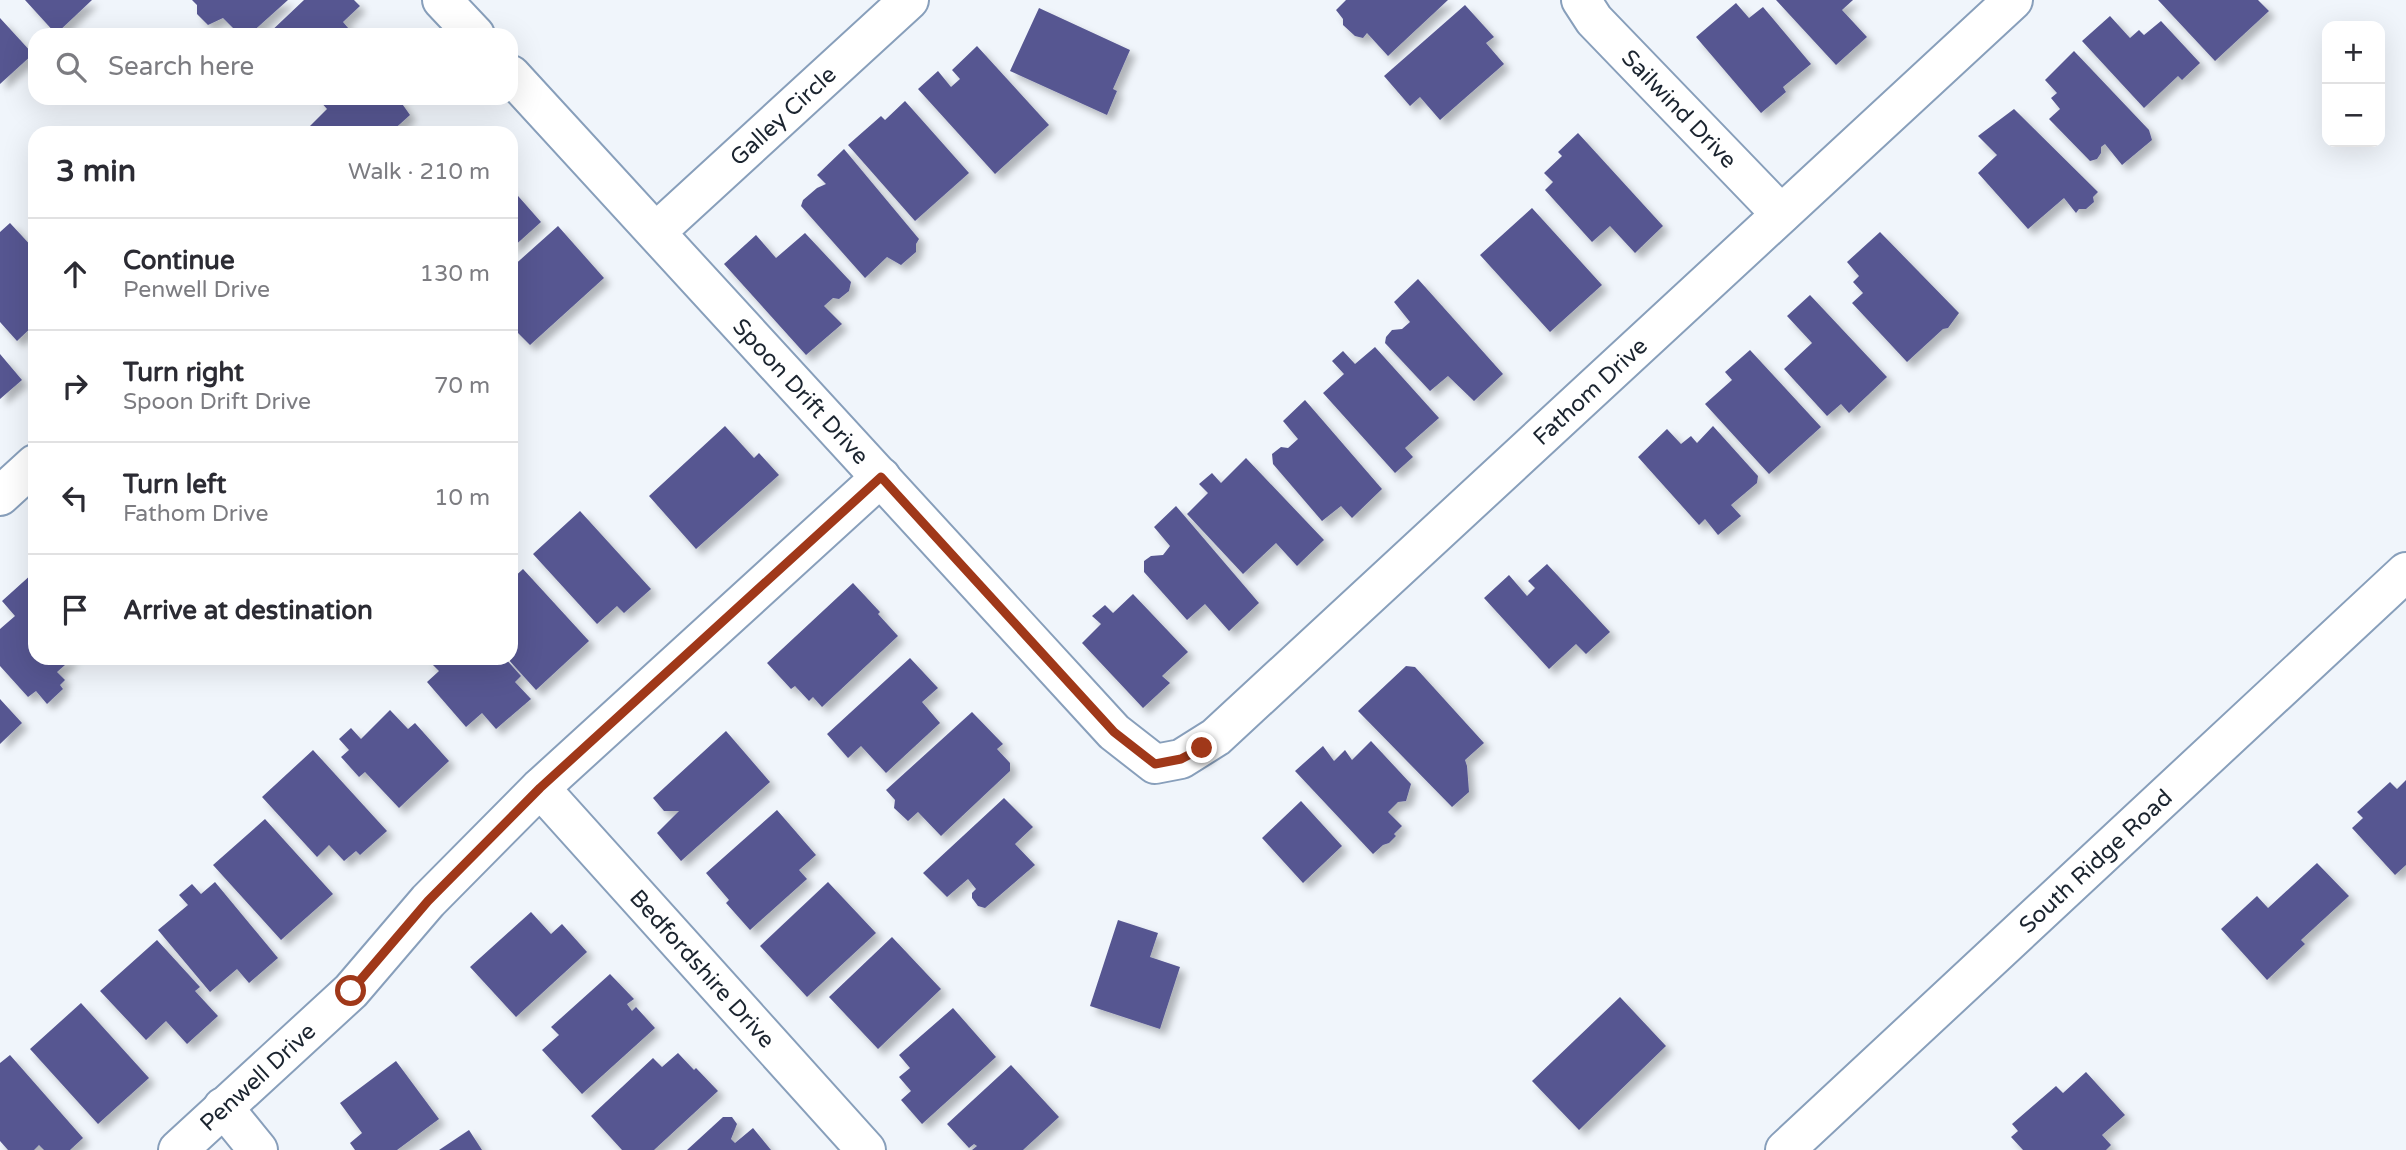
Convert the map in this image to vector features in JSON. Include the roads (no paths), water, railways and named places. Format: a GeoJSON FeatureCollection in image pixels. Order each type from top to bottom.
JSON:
{"type":"FeatureCollection","features":[{"type":"Feature","properties":{"kind":"street"},"geometry":{"type":"LineString","coordinates":[[442,0],[468,28]]}},
{"type":"Feature","properties":{"kind":"street","name":"Galley Circle"},"geometry":{"type":"LineString","coordinates":[[656,232],[909,0]]}},
{"type":"Feature","properties":{"kind":"street","name":"Sailwind Drive"},"geometry":{"type":"LineString","coordinates":[[1581,0],[1594,20],[1781,214]]}},
{"type":"Feature","properties":{"kind":"street","name":"Fathom Drive"},"geometry":{"type":"LineString","coordinates":[[1155,764],[1181,759],[1216,737],[2013,0]]}},
{"type":"Feature","properties":{"kind":"street","name":"Spoon Drift Drive"},"geometry":{"type":"LineString","coordinates":[[518,83],[1114,732],[1155,764]]}},
{"type":"Feature","properties":{"kind":"street"},"geometry":{"type":"LineString","coordinates":[[0,496],[28,470]]}},
{"type":"Feature","properties":{"kind":"street","name":"Penwell Drive"},"geometry":{"type":"LineString","coordinates":[[178,1150],[351,991],[428,901],[540,788],[881,477]]}},
{"type":"Feature","properties":{"kind":"street","name":"South Ridge Road"},"geometry":{"type":"LineString","coordinates":[[1785,1150],[2406,572]]}},
{"type":"Feature","properties":{"kind":"street","name":"Bedfordshire Drive"},"geometry":{"type":"LineString","coordinates":[[540,788],[866,1150]]}},
{"type":"Feature","properties":{"kind":"street"},"geometry":{"type":"LineString","coordinates":[[223,1107],[258,1150]]}}]}
